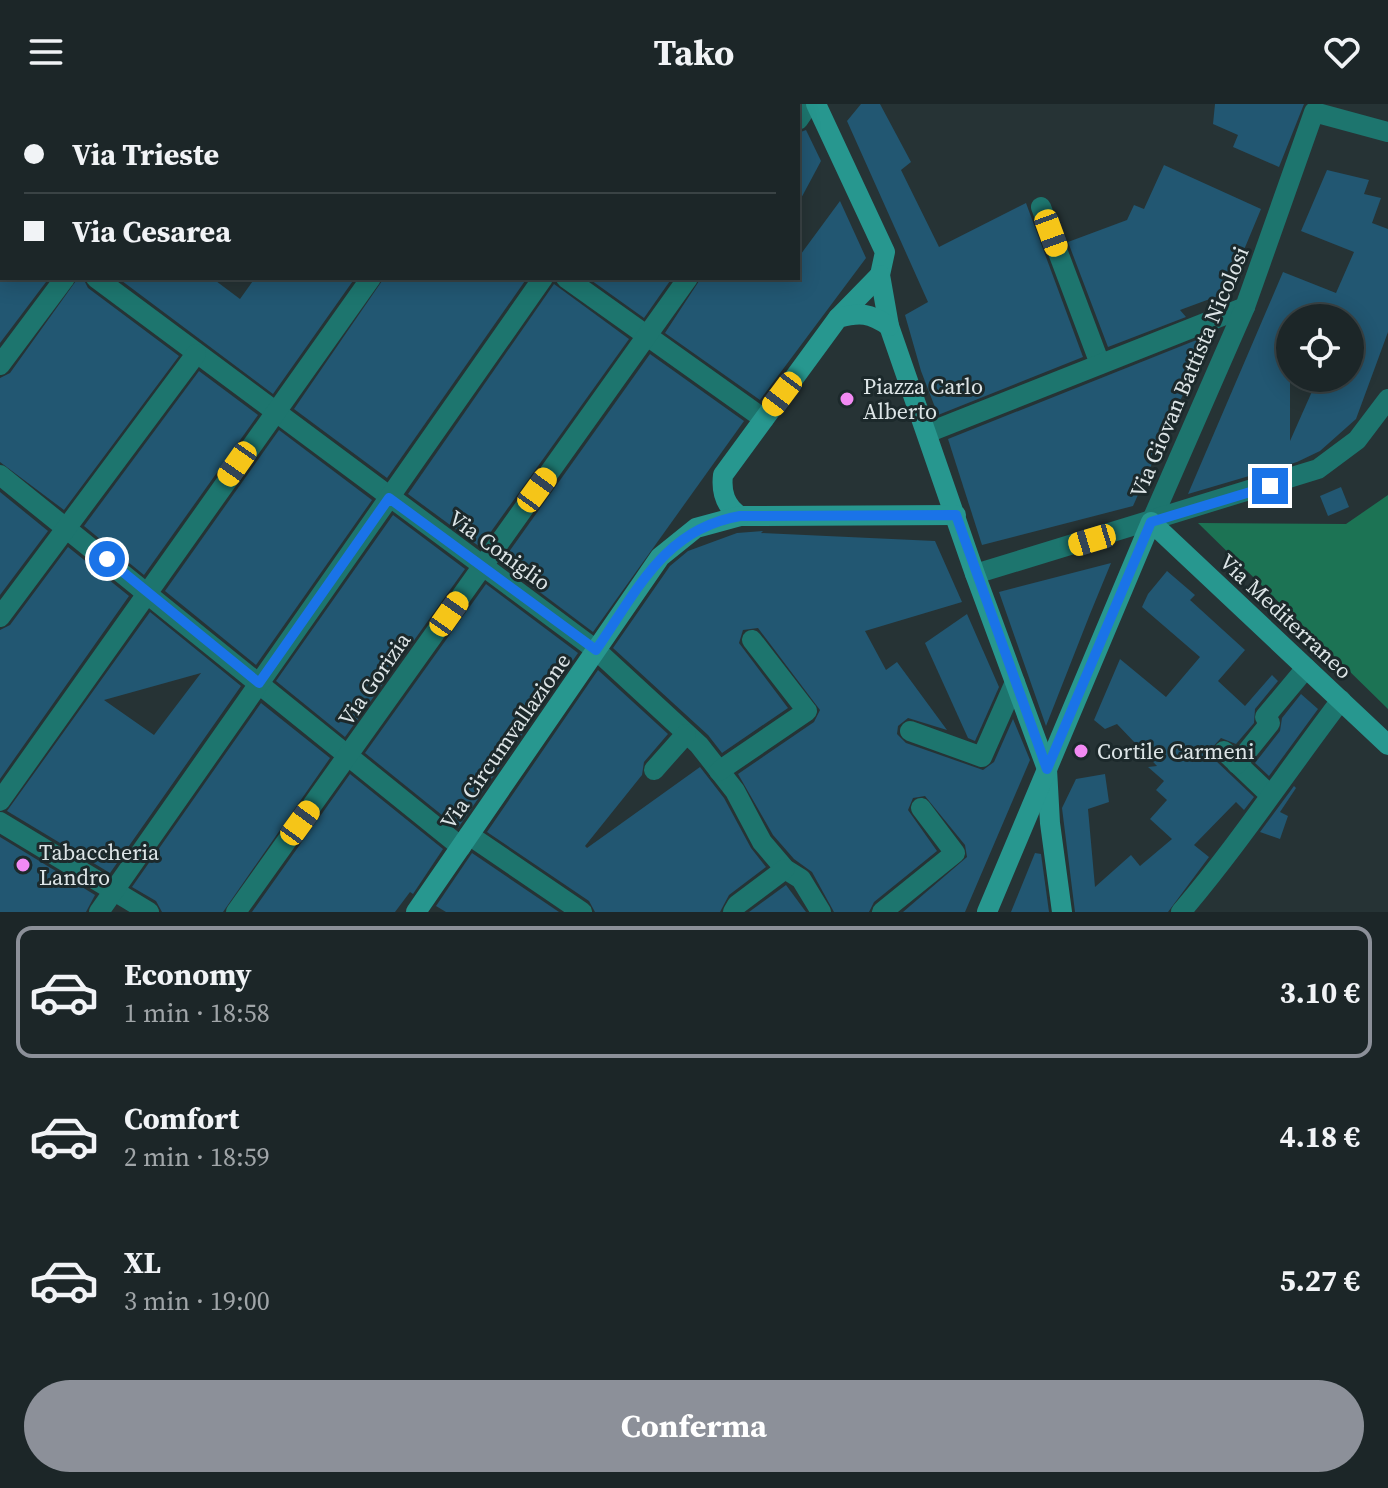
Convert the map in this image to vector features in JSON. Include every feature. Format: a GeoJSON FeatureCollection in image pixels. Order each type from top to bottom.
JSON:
{"type":"FeatureCollection","features":[{"type":"Feature","properties":{"kind":"street"},"geometry":{"type":"LineString","coordinates":[[816,104],[885,252],[880,275],[889,326],[934,429],[975,574],[1047,769],[1050,823],[1062,912]]}},
{"type":"Feature","properties":{"kind":"street","name":"Via Giovan Battista Nicolosi"},"geometry":{"type":"LineString","coordinates":[[987,912],[1245,307],[1314,112],[1388,132]]}},
{"type":"Feature","properties":{"kind":"street"},"geometry":{"type":"LineString","coordinates":[[1041,207],[1100,364]]}},
{"type":"Feature","properties":{"kind":"street"},"geometry":{"type":"LineString","coordinates":[[880,275],[838,318],[758,415],[723,475],[721,487],[727,502],[740,516],[956,515]]}},
{"type":"Feature","properties":{"kind":"street"},"geometry":{"type":"LineString","coordinates":[[0,365],[64,280]]}},
{"type":"Feature","properties":{"kind":"street","name":"Via Coniglio"},"geometry":{"type":"LineString","coordinates":[[99,280],[273,413],[596,650],[686,734],[719,771],[735,791],[762,842],[785,869],[801,879],[821,912]]}},
{"type":"Feature","properties":{"kind":"street"},"geometry":{"type":"LineString","coordinates":[[0,801],[370,280]]}},
{"type":"Feature","properties":{"kind":"street"},"geometry":{"type":"LineString","coordinates":[[99,912],[542,280]]}},
{"type":"Feature","properties":{"kind":"street"},"geometry":{"type":"LineString","coordinates":[[569,280],[758,415]]}},
{"type":"Feature","properties":{"kind":"street","name":"Via Gorizia"},"geometry":{"type":"LineString","coordinates":[[236,912],[687,280]]}},
{"type":"Feature","properties":{"kind":"street"},"geometry":{"type":"LineString","coordinates":[[934,429],[1245,307]]}},
{"type":"Feature","properties":{"kind":"street"},"geometry":{"type":"LineString","coordinates":[[838,318],[856,313],[872,314],[889,326]]}},
{"type":"Feature","properties":{"kind":"street"},"geometry":{"type":"LineString","coordinates":[[0,617],[196,354]]}},
{"type":"Feature","properties":{"kind":"street"},"geometry":{"type":"LineString","coordinates":[[975,574],[1318,469],[1357,440],[1388,399]]}},
{"type":"Feature","properties":{"kind":"street"},"geometry":{"type":"LineString","coordinates":[[0,475],[349,756],[465,841],[582,912]]}},
{"type":"Feature","properties":{"kind":"street","name":"Via Circumvallazione"},"geometry":{"type":"LineString","coordinates":[[421,911],[465,841],[660,557],[696,528],[740,516]]}},
{"type":"Feature","properties":{"kind":"street","name":"Via Mediterraneo"},"geometry":{"type":"LineString","coordinates":[[1151,522],[1388,745]]}},
{"type":"Feature","properties":{"kind":"street"},"geometry":{"type":"LineString","coordinates":[[719,771],[807,711],[752,640]]}},
{"type":"Feature","properties":{"kind":"street"},"geometry":{"type":"LineString","coordinates":[[1269,794],[1230,757],[1270,723],[1265,717],[1306,668]]}},
{"type":"Feature","properties":{"kind":"street"},"geometry":{"type":"LineString","coordinates":[[910,731],[982,757],[1015,682]]}},
{"type":"Feature","properties":{"kind":"street"},"geometry":{"type":"LineString","coordinates":[[1181,912],[1235,848],[1269,794],[1341,700]]}},
{"type":"Feature","properties":{"kind":"street"},"geometry":{"type":"LineString","coordinates":[[654,770],[686,734]]}},
{"type":"Feature","properties":{"kind":"street"},"geometry":{"type":"LineString","coordinates":[[882,912],[955,853],[921,808]]}},
{"type":"Feature","properties":{"kind":"street"},"geometry":{"type":"LineString","coordinates":[[0,822],[149,912]]}},
{"type":"Feature","properties":{"kind":"street"},"geometry":{"type":"LineString","coordinates":[[733,912],[737,905],[785,869]]}},
{"type":"Feature","properties":{"kind":"green space"},"geometry":{"type":"Polygon","coordinates":[[[1388,495],[1388,709],[1198,523],[1346,524],[1388,495]]]}},
{"type":"Feature","properties":{"kind":"building"},"geometry":{"type":"Polygon","coordinates":[[[861,104],[880,104],[911,162],[901,170],[939,247],[1026,203],[1083,357],[938,415],[905,315],[928,302],[847,121],[861,104]]]}},
{"type":"Feature","properties":{"kind":"building"},"geometry":{"type":"Polygon","coordinates":[[[1215,104],[1304,104],[1279,167],[1233,147],[1238,135],[1213,124],[1215,104]]]}},
{"type":"Feature","properties":{"kind":"building"},"geometry":{"type":"Polygon","coordinates":[[[806,130],[821,161],[800,200],[800,132],[806,130]]]}},
{"type":"Feature","properties":{"kind":"building"},"geometry":{"type":"Polygon","coordinates":[[[1164,165],[1261,209],[1226,293],[1180,310],[1186,317],[1108,347],[1068,242],[1127,220],[1134,205],[1144,209],[1164,165]]]}},
{"type":"Feature","properties":{"kind":"building"},"geometry":{"type":"Polygon","coordinates":[[[1327,170],[1369,180],[1364,194],[1381,198],[1372,223],[1388,229],[1388,332],[1356,419],[1320,451],[1297,462],[1188,494],[1283,272],[1336,293],[1354,252],[1301,231],[1327,170]]]}},
{"type":"Feature","properties":{"kind":"building"},"geometry":{"type":"Polygon","coordinates":[[[840,201],[866,258],[760,400],[665,333],[700,280],[800,280],[800,255],[840,201]]]}},
{"type":"Feature","properties":{"kind":"building"},"geometry":{"type":"Polygon","coordinates":[[[0,280],[47,280],[0,343],[0,280]]]}},
{"type":"Feature","properties":{"kind":"building"},"geometry":{"type":"Polygon","coordinates":[[[77,280],[84,280],[88,288],[179,356],[64,510],[0,462],[0,378],[10,373],[77,280]]]}},
{"type":"Feature","properties":{"kind":"building"},"geometry":{"type":"Polygon","coordinates":[[[121,280],[215,280],[240,299],[254,280],[354,280],[273,394],[121,280]]]}},
{"type":"Feature","properties":{"kind":"building"},"geometry":{"type":"Polygon","coordinates":[[[383,280],[526,280],[387,478],[294,409],[383,280]]]}},
{"type":"Feature","properties":{"kind":"building"},"geometry":{"type":"Polygon","coordinates":[[[591,280],[671,280],[644,318],[591,280]]]}},
{"type":"Feature","properties":{"kind":"building"},"geometry":{"type":"Polygon","coordinates":[[[554,284],[629,339],[480,547],[408,494],[554,284]]]}},
{"type":"Feature","properties":{"kind":"building"},"geometry":{"type":"Polygon","coordinates":[[[1204,337],[1207,341],[1133,506],[982,545],[948,439],[1204,337]]]}},
{"type":"Feature","properties":{"kind":"building"},"geometry":{"type":"Polygon","coordinates":[[[650,354],[744,421],[593,632],[501,563],[650,354]]]}},
{"type":"Feature","properties":{"kind":"building"},"geometry":{"type":"Polygon","coordinates":[[[199,371],[258,415],[144,575],[84,526],[199,371]]]}},
{"type":"Feature","properties":{"kind":"building"},"geometry":{"type":"Polygon","coordinates":[[[279,430],[372,500],[256,665],[165,591],[279,430]]]}},
{"type":"Feature","properties":{"kind":"building"},"geometry":{"type":"Polygon","coordinates":[[[1341,487],[1349,507],[1328,516],[1320,496],[1341,487]]]}},
{"type":"Feature","properties":{"kind":"building"},"geometry":{"type":"Polygon","coordinates":[[[0,492],[48,531],[0,595],[0,492]]]}},
{"type":"Feature","properties":{"kind":"building"},"geometry":{"type":"Polygon","coordinates":[[[393,515],[465,569],[345,737],[276,681],[393,515]]]}},
{"type":"Feature","properties":{"kind":"building"},"geometry":{"type":"Polygon","coordinates":[[[763,531],[761,533],[935,541],[962,602],[865,631],[886,670],[897,662],[947,730],[908,718],[898,726],[897,734],[906,743],[983,770],[994,762],[1013,719],[1030,760],[965,912],[903,912],[967,857],[965,845],[925,796],[913,798],[908,810],[937,851],[874,902],[869,912],[834,912],[812,872],[794,859],[773,835],[738,774],[814,722],[820,710],[758,628],[743,630],[739,643],[788,708],[722,753],[708,735],[613,648],[670,566],[688,551],[737,533],[763,531]]]}},
{"type":"Feature","properties":{"kind":"building"},"geometry":{"type":"Polygon","coordinates":[[[68,547],[129,596],[0,779],[0,630],[10,625],[68,547]]]}},
{"type":"Feature","properties":{"kind":"building"},"geometry":{"type":"Polygon","coordinates":[[[1111,563],[1090,614],[1046,726],[999,592],[1111,563]]]}},
{"type":"Feature","properties":{"kind":"building"},"geometry":{"type":"Polygon","coordinates":[[[1167,571],[1195,595],[1190,600],[1245,650],[1218,681],[1245,706],[1272,675],[1278,681],[1255,709],[1254,723],[1236,744],[1221,738],[1211,749],[1215,760],[1254,797],[1244,810],[1236,802],[1194,845],[1209,857],[1168,912],[1075,912],[1062,808],[1076,779],[1105,774],[1109,802],[1088,809],[1095,887],[1131,855],[1140,866],[1172,839],[1150,819],[1167,800],[1156,790],[1164,781],[1148,767],[1157,766],[1117,724],[1105,729],[1094,720],[1120,659],[1166,697],[1200,657],[1142,607],[1148,594],[1167,571]]]}},
{"type":"Feature","properties":{"kind":"building"},"geometry":{"type":"Polygon","coordinates":[[[486,584],[578,653],[458,828],[365,753],[486,584]]]}},
{"type":"Feature","properties":{"kind":"building"},"geometry":{"type":"Polygon","coordinates":[[[150,612],[241,686],[110,873],[7,811],[150,612]],[[201,673],[104,700],[154,735],[201,673]]]}},
{"type":"Feature","properties":{"kind":"building"},"geometry":{"type":"Polygon","coordinates":[[[967,614],[999,687],[975,741],[968,738],[925,643],[967,614]]]}},
{"type":"Feature","properties":{"kind":"building"},"geometry":{"type":"Polygon","coordinates":[[[598,670],[668,734],[644,762],[642,775],[585,846],[587,848],[700,767],[724,798],[751,848],[766,867],[729,895],[720,912],[595,912],[589,901],[487,832],[598,670]]]}},
{"type":"Feature","properties":{"kind":"building"},"geometry":{"type":"Polygon","coordinates":[[[1301,694],[1318,709],[1269,776],[1255,763],[1280,731],[1282,718],[1301,694]]]}},
{"type":"Feature","properties":{"kind":"building"},"geometry":{"type":"Polygon","coordinates":[[[261,703],[330,758],[223,912],[162,912],[156,901],[132,887],[261,703]]]}},
{"type":"Feature","properties":{"kind":"building"},"geometry":{"type":"Polygon","coordinates":[[[350,774],[443,849],[413,894],[410,892],[395,912],[252,912],[350,774]]]}},
{"type":"Feature","properties":{"kind":"building"},"geometry":{"type":"Polygon","coordinates":[[[1294,786],[1296,788],[1280,812],[1288,816],[1280,839],[1260,832],[1294,786]]]}},
{"type":"Feature","properties":{"kind":"building"},"geometry":{"type":"Polygon","coordinates":[[[0,837],[95,895],[86,912],[0,912],[0,837]]]}},
{"type":"Feature","properties":{"kind":"building"},"geometry":{"type":"Polygon","coordinates":[[[472,853],[559,912],[446,912],[436,906],[472,853]]]}},
{"type":"Feature","properties":{"kind":"building"},"geometry":{"type":"Polygon","coordinates":[[[1035,853],[1041,854],[1049,912],[1011,912],[1035,853]]]}},
{"type":"Feature","properties":{"kind":"building"},"geometry":{"type":"Polygon","coordinates":[[[786,885],[806,912],[749,912],[786,885]]]}},
{"type":"Feature","properties":{"kind":"place","name":"Piazza Carlo Alberto"},"geometry":{"type":"Point","coordinates":[847,399]}},
{"type":"Feature","properties":{"kind":"place","name":"Cortile Carmeni"},"geometry":{"type":"Point","coordinates":[1081,751]}},
{"type":"Feature","properties":{"kind":"place","name":"Tabaccheria Landro"},"geometry":{"type":"Point","coordinates":[23,865]}},
{"type":"Feature","properties":{"kind":"route"},"geometry":{"type":"LineString","coordinates":[[107,559],[259,683],[389,498],[596,650],[660,557],[696,528],[716,520],[740,516],[956,515],[1047,769],[1151,522],[1270,486]]}}]}
